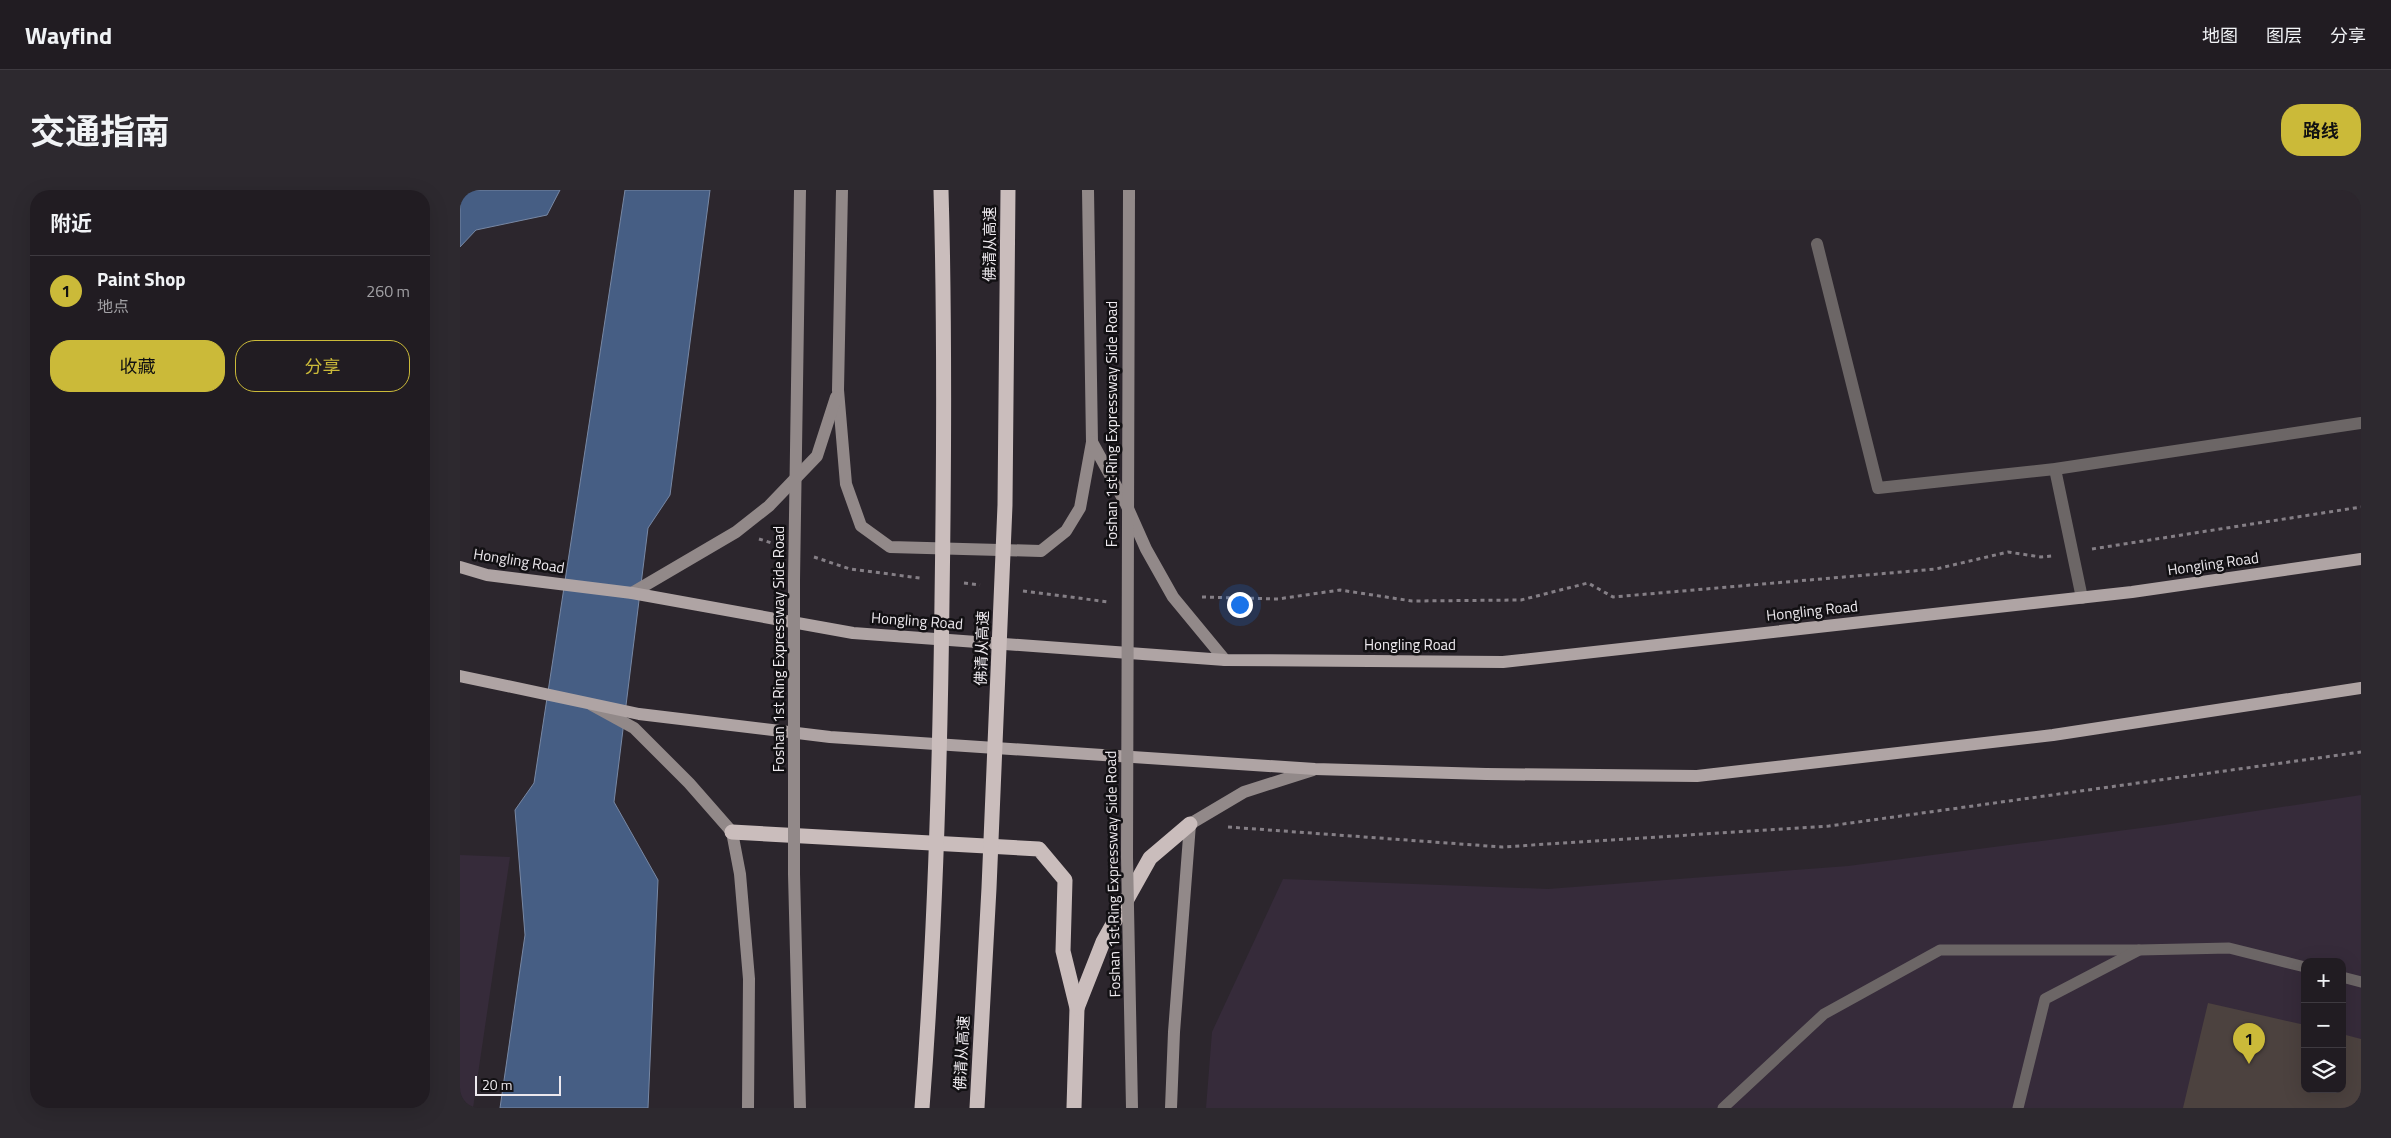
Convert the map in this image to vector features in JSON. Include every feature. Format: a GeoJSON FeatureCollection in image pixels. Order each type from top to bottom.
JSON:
{"type":"FeatureCollection","features":[{"type":"Feature","properties":{"kind":"highway"},"geometry":{"type":"LineString","coordinates":[[922,1108],[935,889],[941,672],[945,421],[941,190]]}},
{"type":"Feature","properties":{"kind":"highway","name":"佛清从高速"},"geometry":{"type":"LineString","coordinates":[[977,1108],[990,878],[1006,505],[1008,190]]}},
{"type":"Feature","properties":{"kind":"highway"},"geometry":{"type":"LineString","coordinates":[[1078,1008],[1103,942],[1150,858],[1190,824]]}},
{"type":"Feature","properties":{"kind":"highway"},"geometry":{"type":"LineString","coordinates":[[732,832],[1039,849],[1065,880],[1063,951],[1078,1008],[1074,1108]]}},
{"type":"Feature","properties":{"kind":"main road","name":"Foshan 1st Ring Expressway Side Road"},"geometry":{"type":"LineString","coordinates":[[800,190],[795,551],[794,874],[800,1108]]}},
{"type":"Feature","properties":{"kind":"main road","name":"Foshan 1st Ring Expressway Side Road"},"geometry":{"type":"LineString","coordinates":[[842,190],[838,390],[846,484],[861,526],[890,547],[1041,550],[1066,531],[1080,508],[1092,442],[1088,190]]}},
{"type":"Feature","properties":{"kind":"main road","name":"Foshan 1st Ring Expressway Side Road"},"geometry":{"type":"LineString","coordinates":[[1129,190],[1127,857],[1132,1108]]}},
{"type":"Feature","properties":{"kind":"main road"},"geometry":{"type":"LineString","coordinates":[[632,593],[736,532],[769,506],[817,456],[838,390]]}},
{"type":"Feature","properties":{"kind":"main road"},"geometry":{"type":"LineString","coordinates":[[1092,442],[1126,504],[1146,550],[1173,597],[1225,660]]}},
{"type":"Feature","properties":{"kind":"main road","name":"Hongling Road"},"geometry":{"type":"LineString","coordinates":[[460,567],[487,575],[632,593],[853,633],[1225,660],[1503,662],[2082,598],[2361,559]]}},
{"type":"Feature","properties":{"kind":"main road"},"geometry":{"type":"LineString","coordinates":[[462,676],[639,714],[830,736],[1315,769],[1486,774],[1697,776],[2053,735],[2361,688]]}},
{"type":"Feature","properties":{"kind":"main road"},"geometry":{"type":"LineString","coordinates":[[589,704],[634,728],[689,783],[732,832],[740,874],[749,979],[748,1108]]}},
{"type":"Feature","properties":{"kind":"main road"},"geometry":{"type":"LineString","coordinates":[[1172,1108],[1174,1032],[1190,824],[1244,792],[1315,769]]}},
{"type":"Feature","properties":{"kind":"street"},"geometry":{"type":"LineString","coordinates":[[1817,244],[1878,488],[2055,469],[2361,423]]}},
{"type":"Feature","properties":{"kind":"street"},"geometry":{"type":"LineString","coordinates":[[2055,469],[2071,553],[2082,598]]}},
{"type":"Feature","properties":{"kind":"lane"},"geometry":{"type":"LineString","coordinates":[[1723,1108],[1824,1014],[1940,950],[2229,948],[2301,966]]}},
{"type":"Feature","properties":{"kind":"lane"},"geometry":{"type":"LineString","coordinates":[[2018,1108],[2045,999],[2139,950]]}},
{"type":"Feature","properties":{"kind":"lane"},"geometry":{"type":"LineString","coordinates":[[2346,978],[2361,982]]}},
{"type":"Feature","properties":{"kind":"path"},"geometry":{"type":"LineString","coordinates":[[1173,597],[1278,599],[1340,590],[1412,601],[1521,600],[1588,583],[1613,597],[1936,569],[2008,552],[2041,557],[2361,507]]}},
{"type":"Feature","properties":{"kind":"path"},"geometry":{"type":"LineString","coordinates":[[736,532],[850,569],[928,579]]}},
{"type":"Feature","properties":{"kind":"path"},"geometry":{"type":"LineString","coordinates":[[958,583],[988,586]]}},
{"type":"Feature","properties":{"kind":"path"},"geometry":{"type":"LineString","coordinates":[[1017,590],[1116,603]]}},
{"type":"Feature","properties":{"kind":"path"},"geometry":{"type":"LineString","coordinates":[[1190,824],[1502,847],[1829,826],[2361,752]]}},
{"type":"Feature","properties":{"kind":"shaded area"},"geometry":{"type":"Polygon","coordinates":[[[2361,795],[2361,1108],[1206,1108],[1212,1032],[1283,879],[1548,889],[1848,866],[2164,825],[2361,795]]]}},
{"type":"Feature","properties":{"kind":"shaded area"},"geometry":{"type":"Polygon","coordinates":[[[460,855],[510,857],[473,1108],[460,1108],[460,855]]]}},
{"type":"Feature","properties":{"kind":"water"},"geometry":{"type":"Polygon","coordinates":[[[460,190],[560,190],[547,215],[476,230],[460,247],[460,190]]]}},
{"type":"Feature","properties":{"kind":"water"},"geometry":{"type":"Polygon","coordinates":[[[625,190],[710,190],[670,495],[648,528],[614,802],[658,880],[648,1108],[500,1108],[525,935],[515,810],[534,783],[625,190]]]}},
{"type":"Feature","properties":{"kind":"building"},"geometry":{"type":"Polygon","coordinates":[[[2208,1003],[2301,1024],[2301,1093],[2346,1093],[2346,1035],[2361,1039],[2361,1108],[2183,1108],[2208,1003]]]}},
{"type":"Feature","properties":{"kind":"place","name":"Paint Shop"},"geometry":{"type":"Point","coordinates":[2249,1064]}}]}
